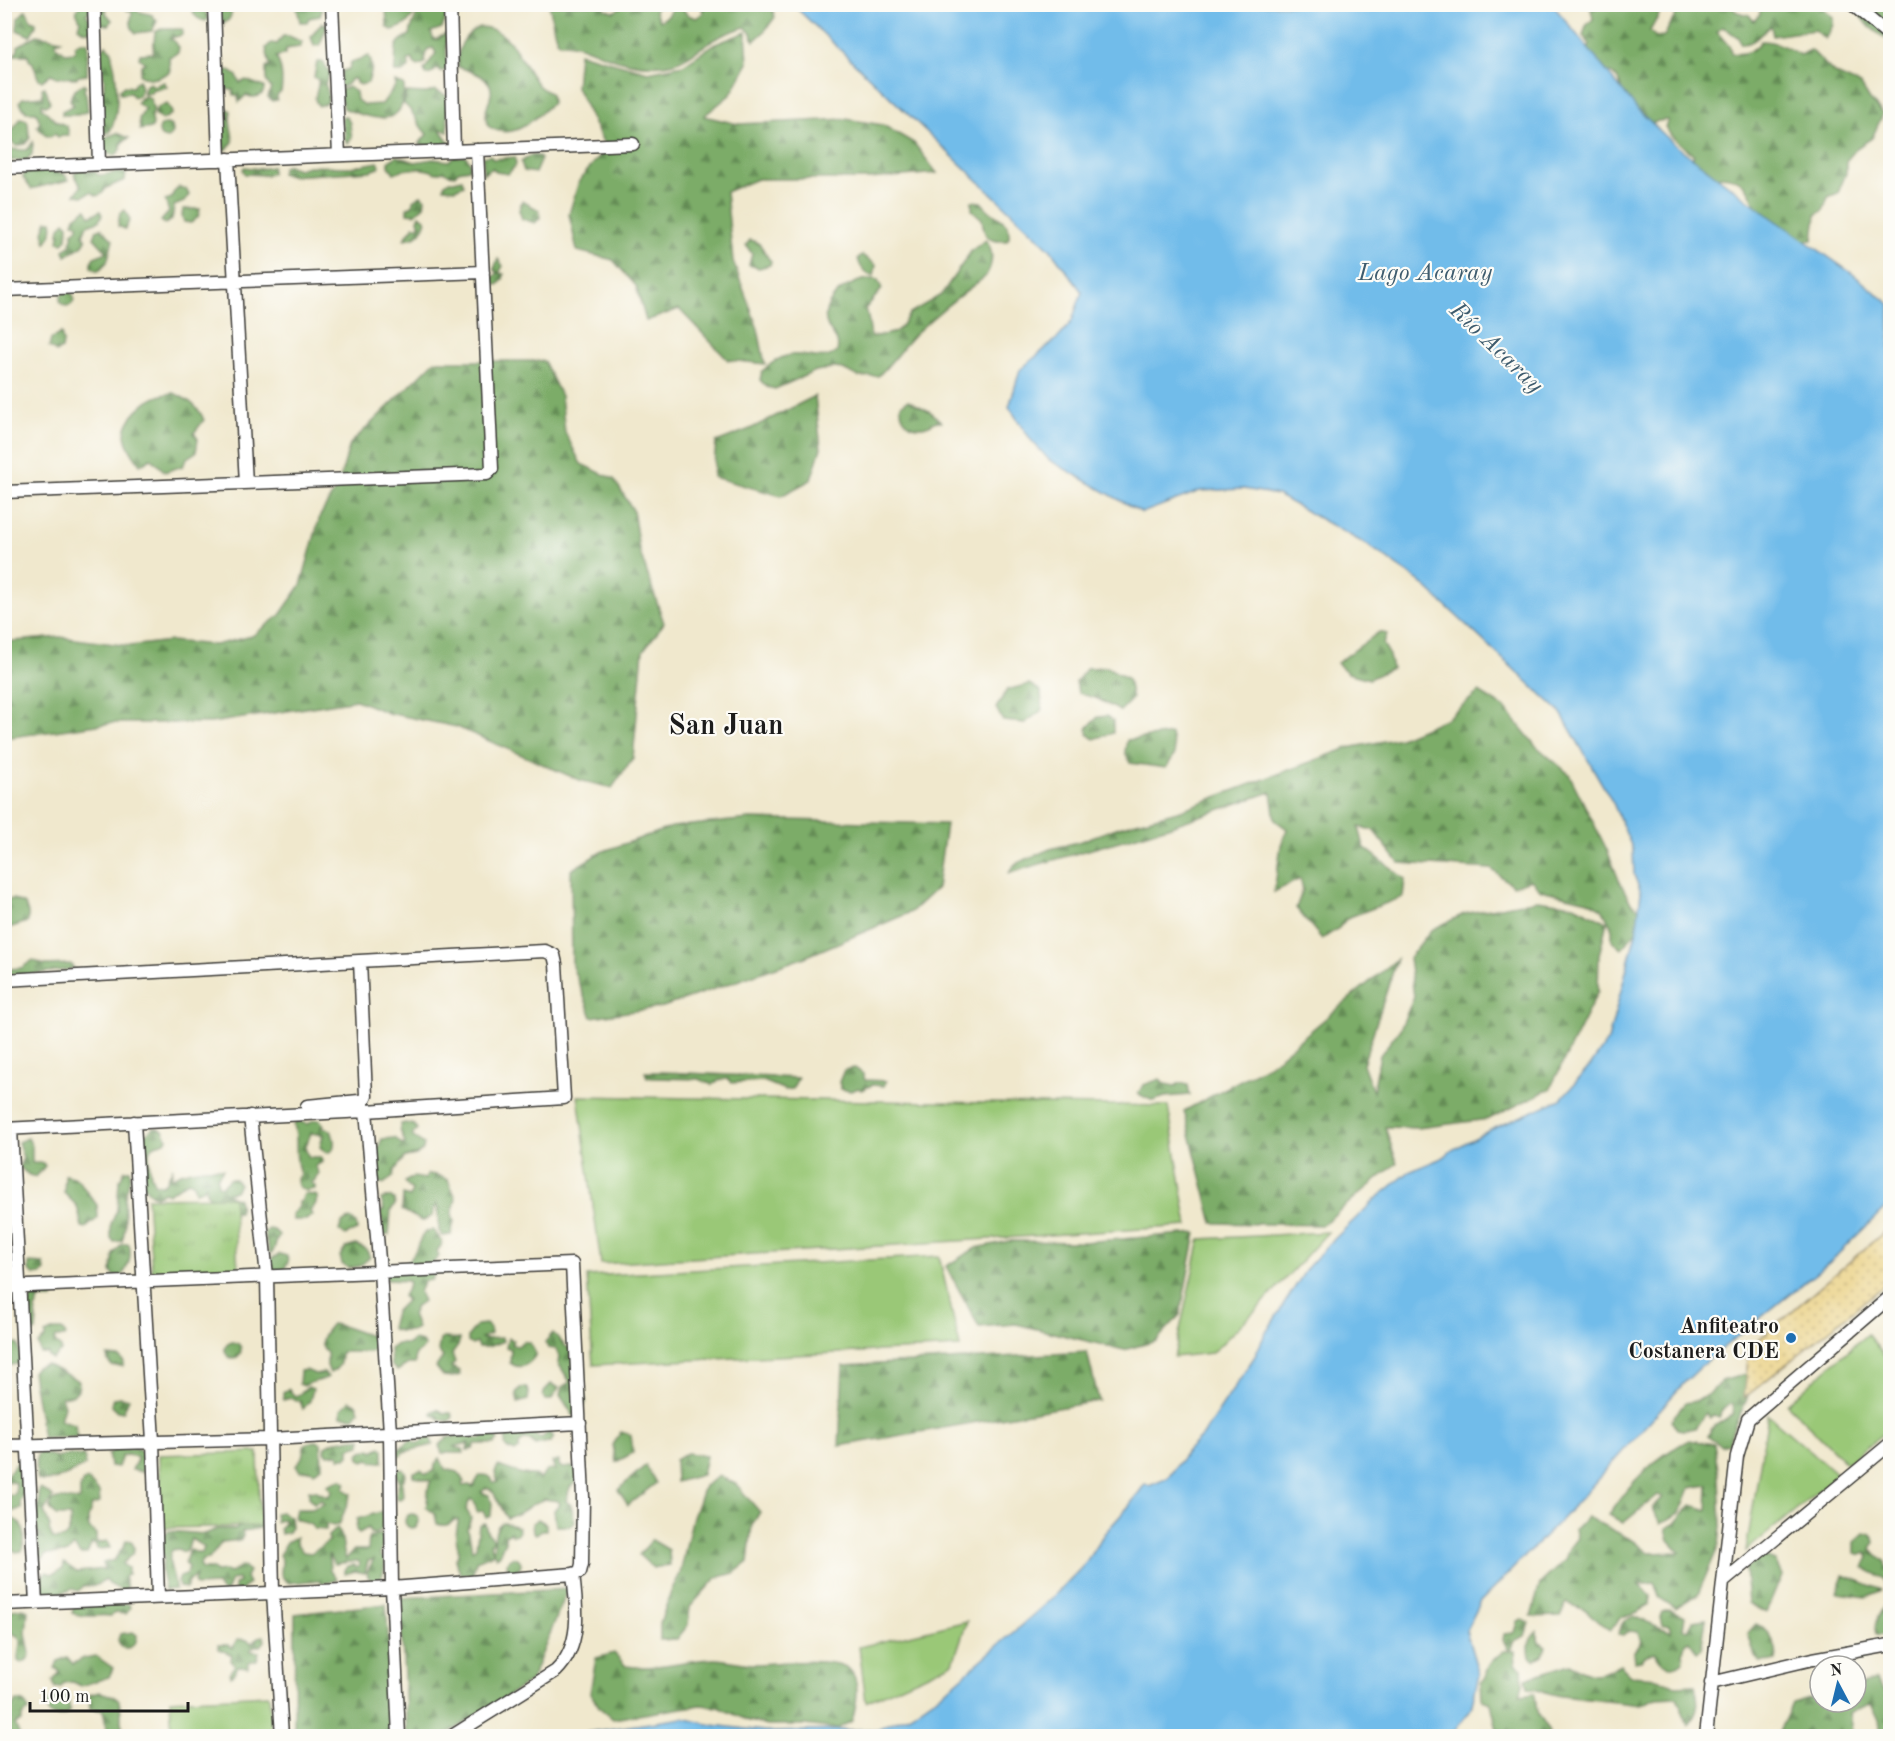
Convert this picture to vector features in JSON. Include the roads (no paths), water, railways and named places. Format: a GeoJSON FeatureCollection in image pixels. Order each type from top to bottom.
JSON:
{"type":"FeatureCollection","features":[{"type":"Feature","properties":{"kind":"street"},"geometry":{"type":"LineString","coordinates":[[94,4],[99,164]]}},
{"type":"Feature","properties":{"kind":"street"},"geometry":{"type":"LineString","coordinates":[[214,4],[235,282],[246,483]]}},
{"type":"Feature","properties":{"kind":"street"},"geometry":{"type":"LineString","coordinates":[[332,4],[339,155]]}},
{"type":"Feature","properties":{"kind":"street"},"geometry":{"type":"LineString","coordinates":[[450,4],[454,151]]}},
{"type":"Feature","properties":{"kind":"street"},"geometry":{"type":"LineString","coordinates":[[1852,4],[1890,36]]}},
{"type":"Feature","properties":{"kind":"street"},"geometry":{"type":"LineString","coordinates":[[4,168],[633,144]]}},
{"type":"Feature","properties":{"kind":"street"},"geometry":{"type":"LineString","coordinates":[[4,492],[487,474],[492,469],[477,150]]}},
{"type":"Feature","properties":{"kind":"street"},"geometry":{"type":"LineString","coordinates":[[4,290],[483,272]]}},
{"type":"Feature","properties":{"kind":"street"},"geometry":{"type":"LineString","coordinates":[[4,980],[545,951],[554,955],[564,1098],[366,1111],[8,1129],[29,1445],[36,1603]]}},
{"type":"Feature","properties":{"kind":"street"},"geometry":{"type":"LineString","coordinates":[[277,1115],[285,1108],[364,1100],[366,1096],[360,961]]}},
{"type":"Feature","properties":{"kind":"street"},"geometry":{"type":"LineString","coordinates":[[366,1111],[380,1271],[390,1433],[392,1588],[399,1737]]}},
{"type":"Feature","properties":{"kind":"street"},"geometry":{"type":"LineString","coordinates":[[250,1116],[267,1276],[273,1593],[282,1737]]}},
{"type":"Feature","properties":{"kind":"street"},"geometry":{"type":"LineString","coordinates":[[134,1122],[145,1281],[158,1597]]}},
{"type":"Feature","properties":{"kind":"street"},"geometry":{"type":"LineString","coordinates":[[4,1287],[572,1264],[580,1423],[582,1564],[580,1572],[573,1575],[392,1588],[4,1604]]}},
{"type":"Feature","properties":{"kind":"street"},"geometry":{"type":"LineString","coordinates":[[1706,1737],[1737,1456],[1748,1419],[1890,1297]]}},
{"type":"Feature","properties":{"kind":"street"},"geometry":{"type":"LineString","coordinates":[[4,1446],[270,1439],[580,1423]]}},
{"type":"Feature","properties":{"kind":"street"},"geometry":{"type":"LineString","coordinates":[[1723,1582],[1890,1444]]}},
{"type":"Feature","properties":{"kind":"street"},"geometry":{"type":"LineString","coordinates":[[452,1737],[556,1671],[565,1662],[577,1632],[573,1575]]}},
{"type":"Feature","properties":{"kind":"street"},"geometry":{"type":"LineString","coordinates":[[1711,1683],[1814,1659],[1890,1645]]}},
{"type":"Feature","properties":{"kind":"water","name":"Lago Acaray"},"geometry":{"type":"Polygon","coordinates":[[[793,5],[1553,5],[1637,109],[1674,144],[1771,217],[1853,274],[1890,304],[1890,1203],[1830,1262],[1709,1359],[1684,1383],[1563,1518],[1481,1601],[1466,1631],[1479,1675],[1471,1709],[1451,1736],[574,1736],[683,1718],[712,1725],[772,1732],[877,1729],[910,1715],[954,1684],[1050,1600],[1084,1565],[1104,1534],[1145,1484],[1149,1486],[1168,1478],[1187,1451],[1203,1435],[1255,1356],[1265,1334],[1307,1268],[1327,1246],[1378,1197],[1409,1172],[1444,1157],[1452,1150],[1490,1130],[1561,1099],[1591,1065],[1608,1040],[1636,933],[1641,892],[1634,875],[1633,850],[1613,803],[1561,713],[1419,581],[1369,546],[1277,495],[1244,489],[1200,491],[1142,513],[1049,460],[1031,440],[1009,407],[1020,370],[1060,336],[1072,321],[1082,292],[1050,249],[793,5]]]}},
{"type":"Feature","properties":{"kind":"place","name":"Anfiteatro Costanera CDE"},"geometry":{"type":"Point","coordinates":[1791,1338]}},
{"type":"Feature","properties":{"kind":"district","name":"San Juan"},"geometry":{"type":"Point","coordinates":[726,724]}},
{"type":"Feature","properties":{"kind":"water label","name":"Río Acaray"},"geometry":{"type":"Point","coordinates":[1497,347]}}]}
